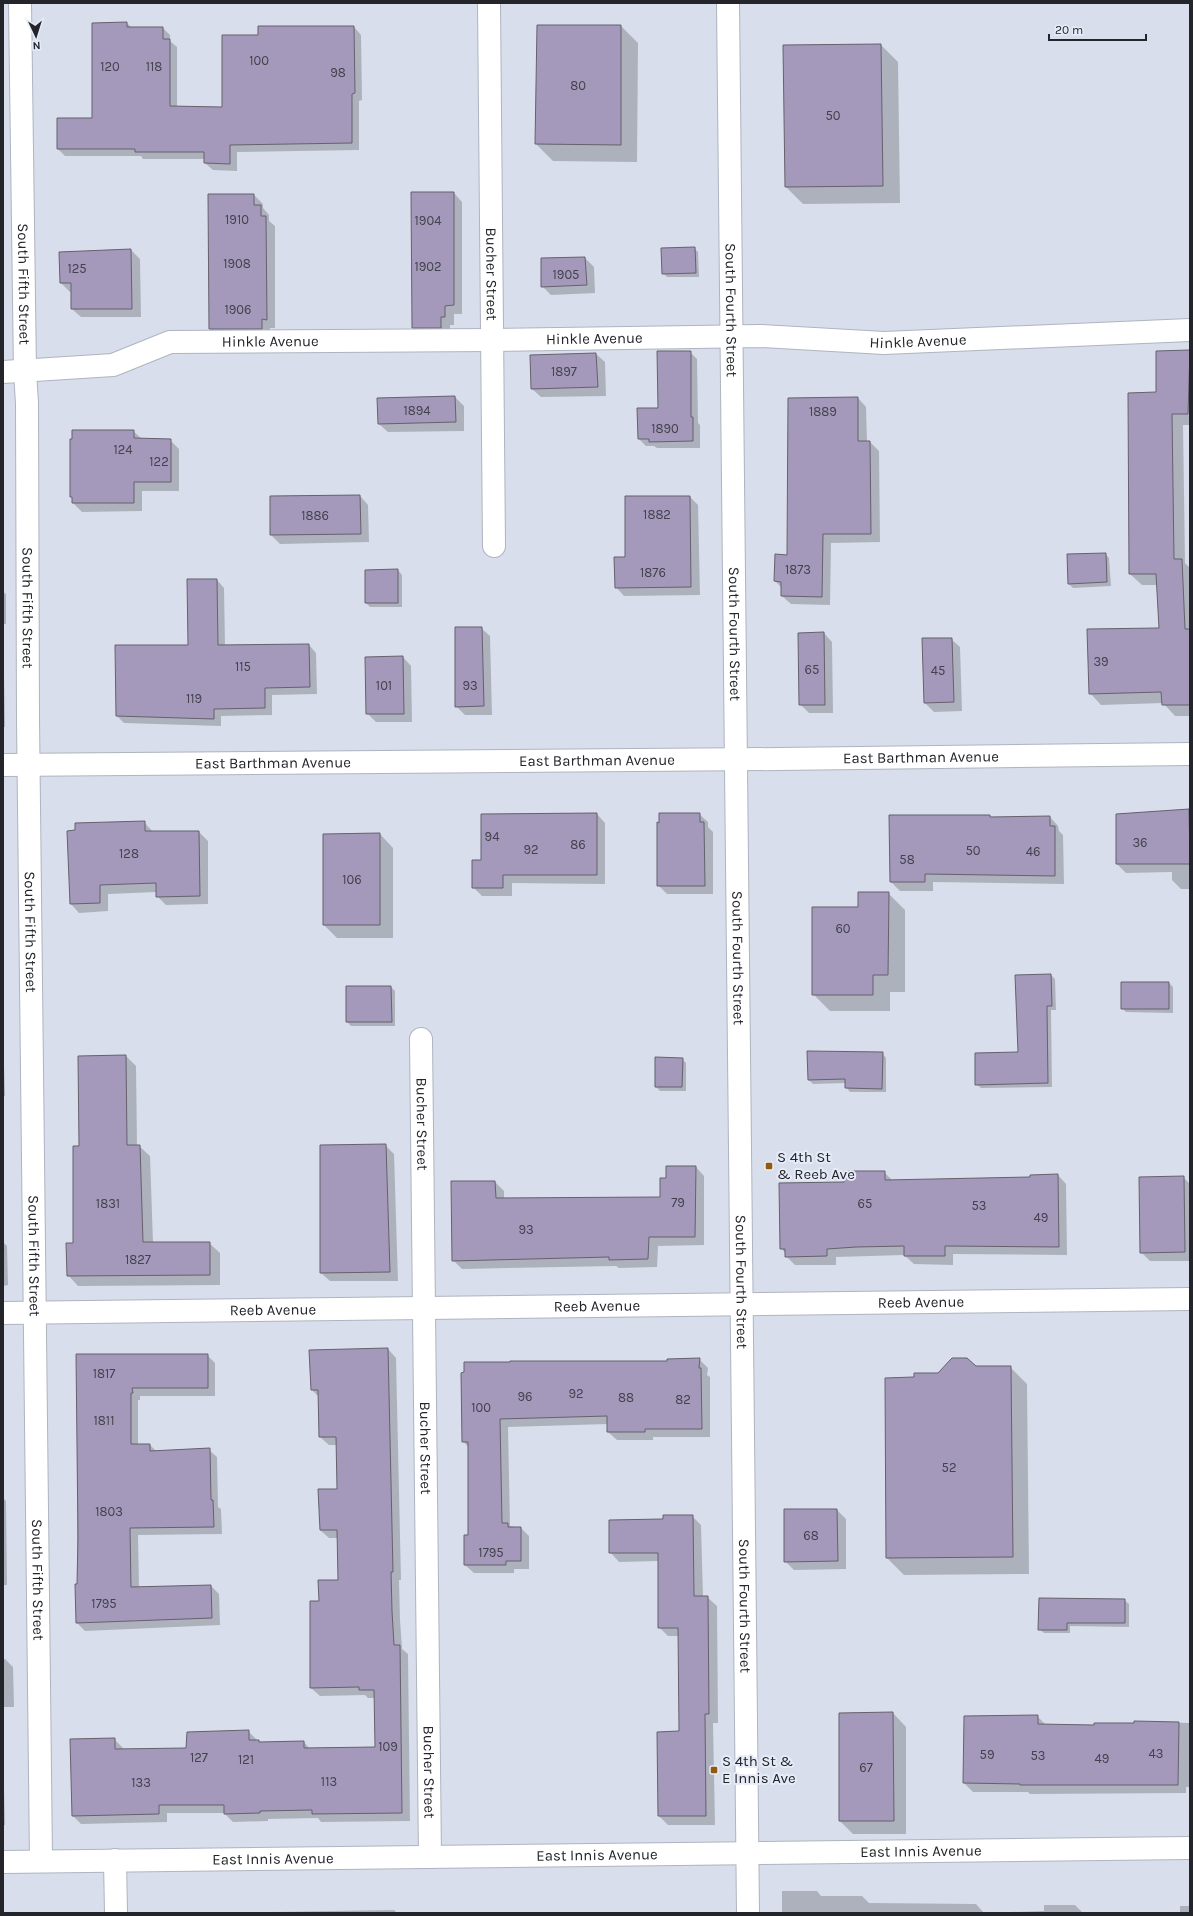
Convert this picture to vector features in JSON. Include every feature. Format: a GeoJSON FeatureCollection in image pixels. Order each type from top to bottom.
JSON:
{"type":"FeatureCollection","features":[{"type":"Feature","properties":{"kind":"street","name":"South Fifth Street"},"geometry":{"type":"LineString","coordinates":[[20,3],[25,372],[27,403],[41,1861]]}},
{"type":"Feature","properties":{"kind":"street","name":"Bucher Street"},"geometry":{"type":"LineString","coordinates":[[488,3],[494,546]]}},
{"type":"Feature","properties":{"kind":"street","name":"South Fourth Street"},"geometry":{"type":"LineString","coordinates":[[728,3],[748,1913]]}},
{"type":"Feature","properties":{"kind":"street","name":"Hinkle Avenue"},"geometry":{"type":"LineString","coordinates":[[3,372],[25,372],[113,365],[170,342],[491,340],[761,336],[884,343],[1190,330]]}},
{"type":"Feature","properties":{"kind":"street","name":"East Barthman Avenue"},"geometry":{"type":"LineString","coordinates":[[3,765],[1190,754]]}},
{"type":"Feature","properties":{"kind":"street","name":"Bucher Street"},"geometry":{"type":"LineString","coordinates":[[421,1039],[430,1857]]}},
{"type":"Feature","properties":{"kind":"street","name":"Reeb Avenue"},"geometry":{"type":"LineString","coordinates":[[3,1313],[1190,1300]]}},
{"type":"Feature","properties":{"kind":"street","name":"East Innis Avenue"},"geometry":{"type":"LineString","coordinates":[[3,1862],[1190,1848]]}},
{"type":"Feature","properties":{"kind":"street"},"geometry":{"type":"LineString","coordinates":[[115,1860],[116,1913]]}},
{"type":"Feature","properties":{"kind":"building"},"geometry":{"type":"Polygon","coordinates":[[[127,22],[127,27],[163,27],[163,39],[170,39],[170,106],[222,107],[222,35],[258,35],[258,26],[354,26],[355,93],[352,94],[352,143],[230,145],[230,164],[204,163],[204,152],[135,152],[135,149],[57,149],[57,118],[92,118],[92,23],[127,22]]]}},
{"type":"Feature","properties":{"kind":"building"},"geometry":{"type":"Polygon","coordinates":[[[537,25],[621,25],[621,145],[535,144],[537,25]]]}},
{"type":"Feature","properties":{"kind":"building"},"geometry":{"type":"Polygon","coordinates":[[[881,44],[883,186],[785,187],[783,45],[881,44]]]}},
{"type":"Feature","properties":{"kind":"building"},"geometry":{"type":"Polygon","coordinates":[[[411,192],[454,192],[454,305],[445,306],[445,317],[441,317],[441,328],[412,328],[411,192]]]}},
{"type":"Feature","properties":{"kind":"building"},"geometry":{"type":"Polygon","coordinates":[[[208,194],[254,194],[254,205],[261,205],[261,216],[266,216],[267,320],[262,319],[262,329],[209,329],[208,194]]]}},
{"type":"Feature","properties":{"kind":"building"},"geometry":{"type":"Polygon","coordinates":[[[695,247],[696,273],[662,274],[661,248],[695,247]]]}},
{"type":"Feature","properties":{"kind":"building"},"geometry":{"type":"Polygon","coordinates":[[[131,249],[132,309],[71,309],[71,283],[60,283],[59,252],[131,249]]]}},
{"type":"Feature","properties":{"kind":"building"},"geometry":{"type":"Polygon","coordinates":[[[585,257],[587,285],[541,287],[541,258],[585,257]]]}},
{"type":"Feature","properties":{"kind":"building"},"geometry":{"type":"Polygon","coordinates":[[[1190,350],[1188,414],[1172,414],[1174,559],[1182,559],[1185,629],[1190,629],[1190,705],[1162,705],[1161,692],[1089,694],[1087,629],[1159,628],[1156,574],[1129,574],[1128,393],[1156,392],[1156,351],[1190,350]]]}},
{"type":"Feature","properties":{"kind":"building"},"geometry":{"type":"Polygon","coordinates":[[[657,351],[691,351],[691,417],[693,417],[693,441],[649,442],[649,439],[638,439],[637,408],[658,408],[657,351]]]}},
{"type":"Feature","properties":{"kind":"building"},"geometry":{"type":"Polygon","coordinates":[[[596,353],[598,387],[531,389],[530,355],[596,353]]]}},
{"type":"Feature","properties":{"kind":"building"},"geometry":{"type":"Polygon","coordinates":[[[455,396],[456,422],[378,424],[377,398],[455,396]]]}},
{"type":"Feature","properties":{"kind":"building"},"geometry":{"type":"Polygon","coordinates":[[[858,397],[858,441],[870,441],[871,534],[823,534],[822,597],[781,596],[781,582],[774,581],[775,554],[787,555],[788,398],[858,397]]]}},
{"type":"Feature","properties":{"kind":"building"},"geometry":{"type":"Polygon","coordinates":[[[72,430],[134,430],[134,438],[171,439],[171,482],[134,482],[134,503],[72,503],[72,497],[70,497],[70,439],[72,439],[72,430]]]}},
{"type":"Feature","properties":{"kind":"building"},"geometry":{"type":"Polygon","coordinates":[[[360,495],[361,534],[270,535],[270,496],[360,495]]]}},
{"type":"Feature","properties":{"kind":"building"},"geometry":{"type":"Polygon","coordinates":[[[625,496],[690,496],[691,587],[615,588],[614,557],[625,557],[625,496]]]}},
{"type":"Feature","properties":{"kind":"building"},"geometry":{"type":"Polygon","coordinates":[[[1106,553],[1107,582],[1068,584],[1067,554],[1106,553]]]}},
{"type":"Feature","properties":{"kind":"building"},"geometry":{"type":"Polygon","coordinates":[[[398,569],[398,603],[365,603],[365,570],[398,569]]]}},
{"type":"Feature","properties":{"kind":"building"},"geometry":{"type":"Polygon","coordinates":[[[187,579],[217,579],[218,645],[309,644],[310,687],[265,688],[265,708],[214,709],[214,719],[116,716],[115,645],[188,645],[187,579]]]}},
{"type":"Feature","properties":{"kind":"building"},"geometry":{"type":"Polygon","coordinates":[[[455,627],[482,627],[484,706],[455,707],[455,627]]]}},
{"type":"Feature","properties":{"kind":"building"},"geometry":{"type":"Polygon","coordinates":[[[824,632],[825,705],[799,705],[798,633],[824,632]]]}},
{"type":"Feature","properties":{"kind":"building"},"geometry":{"type":"Polygon","coordinates":[[[922,638],[952,638],[954,702],[924,703],[922,638]]]}},
{"type":"Feature","properties":{"kind":"building"},"geometry":{"type":"Polygon","coordinates":[[[403,656],[404,714],[366,714],[365,657],[403,656]]]}},
{"type":"Feature","properties":{"kind":"building"},"geometry":{"type":"Polygon","coordinates":[[[1189,809],[1190,864],[1116,864],[1116,814],[1189,809]]]}},
{"type":"Feature","properties":{"kind":"building"},"geometry":{"type":"Polygon","coordinates":[[[597,813],[597,875],[503,875],[503,888],[472,888],[472,860],[481,860],[481,814],[597,813]]]}},
{"type":"Feature","properties":{"kind":"building"},"geometry":{"type":"Polygon","coordinates":[[[659,813],[700,813],[700,822],[704,822],[705,886],[657,886],[657,822],[659,823],[659,813]]]}},
{"type":"Feature","properties":{"kind":"building"},"geometry":{"type":"Polygon","coordinates":[[[889,815],[990,815],[990,817],[1050,816],[1050,826],[1055,826],[1055,876],[925,874],[925,882],[890,882],[889,815]]]}},
{"type":"Feature","properties":{"kind":"building"},"geometry":{"type":"Polygon","coordinates":[[[145,821],[145,831],[199,831],[200,896],[156,897],[156,883],[100,885],[100,903],[70,904],[67,831],[75,830],[75,823],[145,821]]]}},
{"type":"Feature","properties":{"kind":"building"},"geometry":{"type":"Polygon","coordinates":[[[380,833],[380,925],[323,925],[323,834],[380,833]]]}},
{"type":"Feature","properties":{"kind":"building"},"geometry":{"type":"Polygon","coordinates":[[[858,892],[889,892],[888,975],[873,975],[873,995],[812,995],[812,907],[858,907],[858,892]]]}},
{"type":"Feature","properties":{"kind":"building"},"geometry":{"type":"Polygon","coordinates":[[[1051,974],[1052,1006],[1047,1006],[1048,1083],[975,1085],[975,1053],[1018,1052],[1015,975],[1051,974]]]}},
{"type":"Feature","properties":{"kind":"building"},"geometry":{"type":"Polygon","coordinates":[[[1121,982],[1169,982],[1169,1009],[1121,1009],[1121,982]]]}},
{"type":"Feature","properties":{"kind":"building"},"geometry":{"type":"Polygon","coordinates":[[[346,986],[391,986],[392,1022],[346,1022],[346,986]]]}},
{"type":"Feature","properties":{"kind":"building"},"geometry":{"type":"Polygon","coordinates":[[[807,1051],[883,1052],[882,1089],[845,1088],[845,1079],[808,1080],[807,1051]]]}},
{"type":"Feature","properties":{"kind":"building"},"geometry":{"type":"Polygon","coordinates":[[[126,1055],[127,1145],[140,1145],[143,1242],[210,1242],[210,1275],[67,1276],[66,1243],[73,1243],[73,1146],[79,1146],[78,1056],[126,1055]]]}},
{"type":"Feature","properties":{"kind":"building"},"geometry":{"type":"Polygon","coordinates":[[[655,1057],[683,1058],[682,1087],[655,1087],[655,1057]]]}},
{"type":"Feature","properties":{"kind":"building"},"geometry":{"type":"Polygon","coordinates":[[[386,1144],[390,1272],[320,1273],[320,1145],[386,1144]]]}},
{"type":"Feature","properties":{"kind":"building"},"geometry":{"type":"Polygon","coordinates":[[[666,1166],[696,1166],[695,1237],[649,1237],[648,1259],[609,1260],[609,1257],[452,1261],[451,1181],[495,1181],[496,1198],[660,1197],[660,1178],[666,1178],[666,1166]]]}},
{"type":"Feature","properties":{"kind":"building"},"geometry":{"type":"Polygon","coordinates":[[[844,1171],[885,1171],[885,1180],[1030,1177],[1030,1175],[1058,1174],[1059,1247],[945,1246],[945,1256],[904,1256],[904,1246],[856,1247],[827,1249],[827,1256],[785,1257],[785,1249],[780,1249],[779,1183],[844,1182],[844,1171]]]}},
{"type":"Feature","properties":{"kind":"building"},"geometry":{"type":"Polygon","coordinates":[[[1184,1176],[1185,1252],[1140,1253],[1139,1177],[1184,1176]]]}},
{"type":"Feature","properties":{"kind":"building"},"geometry":{"type":"Polygon","coordinates":[[[388,1348],[393,1572],[391,1572],[392,1611],[394,1645],[400,1645],[402,1813],[312,1814],[312,1810],[260,1811],[260,1813],[224,1814],[224,1805],[159,1805],[159,1814],[72,1816],[70,1739],[115,1738],[115,1749],[186,1748],[187,1732],[249,1730],[249,1740],[259,1740],[259,1742],[304,1741],[304,1748],[375,1747],[374,1690],[359,1690],[359,1687],[310,1688],[310,1601],[319,1601],[318,1580],[338,1580],[337,1530],[320,1530],[318,1489],[337,1489],[336,1437],[319,1437],[318,1390],[311,1390],[309,1350],[388,1348]]]}},
{"type":"Feature","properties":{"kind":"building"},"geometry":{"type":"Polygon","coordinates":[[[76,1354],[208,1354],[208,1388],[132,1388],[131,1444],[150,1444],[150,1451],[210,1448],[211,1500],[213,1500],[214,1527],[130,1528],[131,1587],[211,1585],[212,1618],[76,1623],[75,1584],[77,1584],[78,1537],[76,1354]]]}},
{"type":"Feature","properties":{"kind":"building"},"geometry":{"type":"Polygon","coordinates":[[[700,1358],[699,1368],[701,1368],[702,1429],[645,1429],[645,1432],[607,1432],[607,1416],[500,1419],[502,1523],[508,1523],[508,1527],[521,1527],[521,1561],[506,1561],[506,1565],[464,1565],[464,1535],[468,1535],[468,1442],[462,1442],[461,1373],[464,1372],[464,1362],[667,1361],[667,1359],[700,1358]]]}},
{"type":"Feature","properties":{"kind":"building"},"geometry":{"type":"Polygon","coordinates":[[[952,1358],[967,1358],[976,1366],[1011,1366],[1013,1557],[886,1558],[885,1378],[914,1377],[914,1373],[938,1373],[952,1358]]]}},
{"type":"Feature","properties":{"kind":"building"},"geometry":{"type":"Polygon","coordinates":[[[784,1509],[837,1509],[838,1561],[784,1562],[784,1509]]]}},
{"type":"Feature","properties":{"kind":"building"},"geometry":{"type":"Polygon","coordinates":[[[663,1515],[693,1515],[694,1596],[708,1596],[709,1714],[705,1714],[706,1816],[658,1816],[657,1732],[679,1731],[678,1628],[658,1628],[658,1553],[609,1553],[609,1520],[663,1519],[663,1515]]]}},
{"type":"Feature","properties":{"kind":"building"},"geometry":{"type":"Polygon","coordinates":[[[1039,1598],[1125,1599],[1125,1623],[1067,1623],[1067,1630],[1038,1630],[1039,1598]]]}},
{"type":"Feature","properties":{"kind":"building"},"geometry":{"type":"Polygon","coordinates":[[[893,1712],[894,1821],[839,1821],[839,1713],[893,1712]]]}},
{"type":"Feature","properties":{"kind":"building"},"geometry":{"type":"Polygon","coordinates":[[[1038,1715],[1038,1724],[1094,1725],[1094,1723],[1134,1723],[1134,1721],[1179,1722],[1178,1785],[1020,1785],[963,1783],[964,1716],[1038,1715]]]}},
{"type":"Feature","properties":{"kind":"place","name":"S 4th St & Reeb Ave"},"geometry":{"type":"Point","coordinates":[769,1166]}},
{"type":"Feature","properties":{"kind":"place","name":"S 4th St & E Innis Ave"},"geometry":{"type":"Point","coordinates":[714,1770]}}]}
